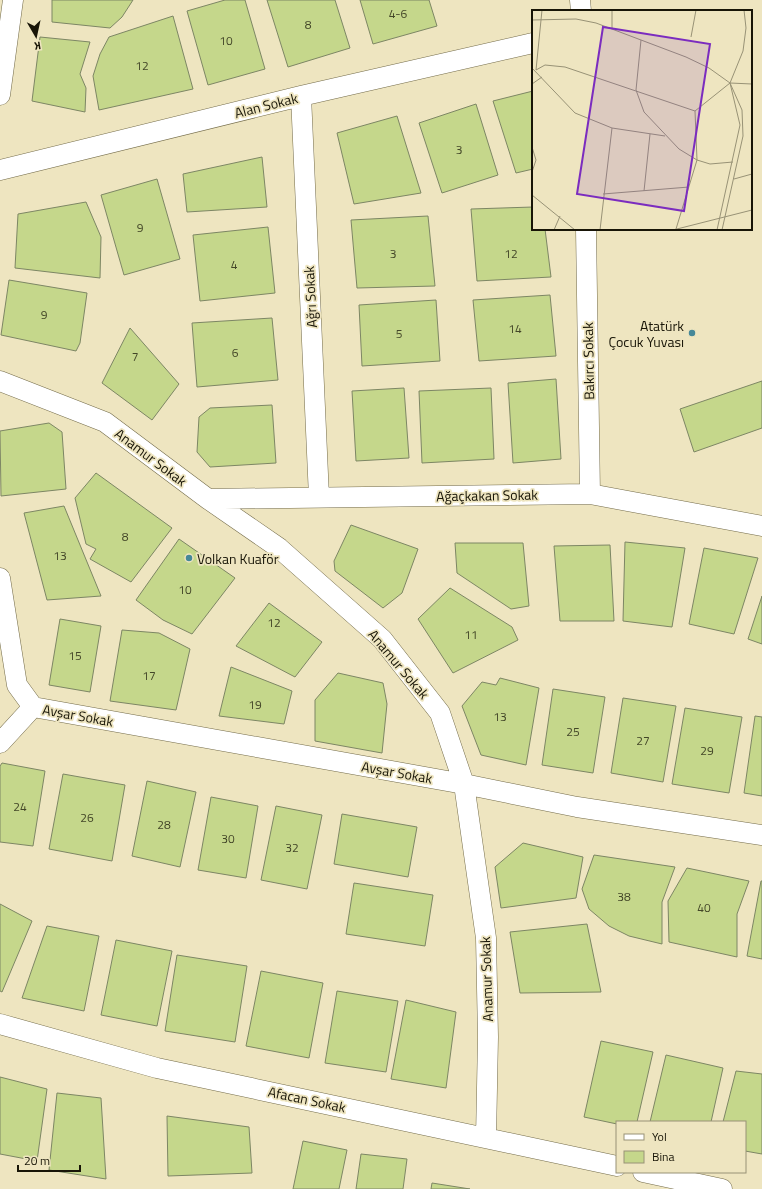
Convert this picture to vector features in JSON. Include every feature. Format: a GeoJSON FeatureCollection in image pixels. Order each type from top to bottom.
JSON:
{"type":"FeatureCollection","features":[{"type":"Feature","properties":{"kind":"street"},"geometry":{"type":"LineString","coordinates":[[0,95],[14,0]]}},
{"type":"Feature","properties":{"kind":"street"},"geometry":{"type":"LineString","coordinates":[[580,0],[581,10]]}},
{"type":"Feature","properties":{"kind":"street","name":"Alan Sokak"},"geometry":{"type":"LineString","coordinates":[[0,170],[301,96],[532,43]]}},
{"type":"Feature","properties":{"kind":"street","name":"Ağrı Sokak"},"geometry":{"type":"LineString","coordinates":[[301,96],[319,497]]}},
{"type":"Feature","properties":{"kind":"street","name":"Bakırcı Sokak"},"geometry":{"type":"LineString","coordinates":[[586,230],[590,494]]}},
{"type":"Feature","properties":{"kind":"street","name":"Anamur Sokak"},"geometry":{"type":"LineString","coordinates":[[0,381],[105,422],[208,499],[279,548],[382,640],[440,713],[464,784],[486,938],[488,1038],[486,1138]]}},
{"type":"Feature","properties":{"kind":"street","name":"Ağaçkakan Sokak"},"geometry":{"type":"LineString","coordinates":[[208,499],[590,494],[762,526]]}},
{"type":"Feature","properties":{"kind":"street","name":"Avşar Sokak"},"geometry":{"type":"LineString","coordinates":[[0,578],[17,685],[33,707],[464,784],[577,807],[762,835]]}},
{"type":"Feature","properties":{"kind":"street","name":"Avşar Sokak"},"geometry":{"type":"LineString","coordinates":[[0,743],[33,707]]}},
{"type":"Feature","properties":{"kind":"street","name":"Afacan Sokak"},"geometry":{"type":"LineString","coordinates":[[0,1024],[157,1068],[616,1166]]}},
{"type":"Feature","properties":{"kind":"street"},"geometry":{"type":"LineString","coordinates":[[647,1173],[701,1187],[722,1189]]}},
{"type":"Feature","properties":{"kind":"building"},"geometry":{"type":"Polygon","coordinates":[[[52,0],[133,0],[122,17],[110,28],[52,22],[52,0]]]}},
{"type":"Feature","properties":{"kind":"building"},"geometry":{"type":"Polygon","coordinates":[[[225,0],[245,0],[265,69],[208,85],[187,11],[225,0]]]}},
{"type":"Feature","properties":{"kind":"building"},"geometry":{"type":"Polygon","coordinates":[[[267,0],[335,0],[350,48],[288,67],[267,0]]]}},
{"type":"Feature","properties":{"kind":"building"},"geometry":{"type":"Polygon","coordinates":[[[360,0],[429,0],[437,26],[373,44],[360,0]]]}},
{"type":"Feature","properties":{"kind":"building"},"geometry":{"type":"Polygon","coordinates":[[[173,16],[193,89],[99,110],[93,76],[100,54],[109,37],[173,16]]]}},
{"type":"Feature","properties":{"kind":"building"},"geometry":{"type":"Polygon","coordinates":[[[40,37],[90,42],[80,74],[86,88],[85,112],[32,101],[40,37]]]}},
{"type":"Feature","properties":{"kind":"building"},"geometry":{"type":"Polygon","coordinates":[[[532,91],[532,169],[516,173],[493,101],[532,91]]]}},
{"type":"Feature","properties":{"kind":"building"},"geometry":{"type":"Polygon","coordinates":[[[476,104],[498,175],[442,193],[419,123],[476,104]]]}},
{"type":"Feature","properties":{"kind":"building"},"geometry":{"type":"Polygon","coordinates":[[[397,116],[421,193],[354,204],[337,133],[397,116]]]}},
{"type":"Feature","properties":{"kind":"building"},"geometry":{"type":"Polygon","coordinates":[[[262,157],[267,207],[187,212],[183,174],[262,157]]]}},
{"type":"Feature","properties":{"kind":"building"},"geometry":{"type":"Polygon","coordinates":[[[157,179],[180,259],[124,275],[101,195],[157,179]]]}},
{"type":"Feature","properties":{"kind":"building"},"geometry":{"type":"Polygon","coordinates":[[[86,202],[101,237],[100,278],[15,268],[18,214],[86,202]]]}},
{"type":"Feature","properties":{"kind":"building"},"geometry":{"type":"Polygon","coordinates":[[[532,207],[532,230],[545,230],[551,277],[477,281],[471,209],[532,207]]]}},
{"type":"Feature","properties":{"kind":"building"},"geometry":{"type":"Polygon","coordinates":[[[428,216],[435,286],[357,288],[351,220],[428,216]]]}},
{"type":"Feature","properties":{"kind":"building"},"geometry":{"type":"Polygon","coordinates":[[[268,227],[275,293],[200,301],[193,235],[268,227]]]}},
{"type":"Feature","properties":{"kind":"building"},"geometry":{"type":"Polygon","coordinates":[[[9,280],[87,293],[80,343],[76,351],[1,335],[9,280]]]}},
{"type":"Feature","properties":{"kind":"building"},"geometry":{"type":"Polygon","coordinates":[[[550,295],[556,356],[479,361],[473,300],[550,295]]]}},
{"type":"Feature","properties":{"kind":"building"},"geometry":{"type":"Polygon","coordinates":[[[436,300],[440,361],[362,366],[359,305],[436,300]]]}},
{"type":"Feature","properties":{"kind":"building"},"geometry":{"type":"Polygon","coordinates":[[[272,318],[278,380],[197,387],[192,323],[272,318]]]}},
{"type":"Feature","properties":{"kind":"building"},"geometry":{"type":"Polygon","coordinates":[[[130,328],[179,384],[152,420],[102,383],[130,328]]]}},
{"type":"Feature","properties":{"kind":"building"},"geometry":{"type":"Polygon","coordinates":[[[556,379],[561,459],[513,463],[508,383],[556,379]]]}},
{"type":"Feature","properties":{"kind":"building"},"geometry":{"type":"Polygon","coordinates":[[[762,381],[762,428],[694,452],[680,409],[762,381]]]}},
{"type":"Feature","properties":{"kind":"building"},"geometry":{"type":"Polygon","coordinates":[[[404,388],[409,458],[356,461],[352,391],[404,388]]]}},
{"type":"Feature","properties":{"kind":"building"},"geometry":{"type":"Polygon","coordinates":[[[491,388],[494,459],[422,463],[419,391],[491,388]]]}},
{"type":"Feature","properties":{"kind":"building"},"geometry":{"type":"Polygon","coordinates":[[[272,405],[276,463],[210,467],[197,452],[199,417],[210,408],[272,405]]]}},
{"type":"Feature","properties":{"kind":"building"},"geometry":{"type":"Polygon","coordinates":[[[49,423],[62,432],[66,489],[1,496],[0,431],[49,423]]]}},
{"type":"Feature","properties":{"kind":"building"},"geometry":{"type":"Polygon","coordinates":[[[96,473],[172,528],[131,582],[90,559],[96,549],[86,544],[75,498],[96,473]]]}},
{"type":"Feature","properties":{"kind":"building"},"geometry":{"type":"Polygon","coordinates":[[[64,506],[101,596],[47,600],[24,513],[64,506]]]}},
{"type":"Feature","properties":{"kind":"building"},"geometry":{"type":"Polygon","coordinates":[[[351,525],[418,549],[402,593],[383,608],[335,571],[334,561],[351,525]]]}},
{"type":"Feature","properties":{"kind":"building"},"geometry":{"type":"Polygon","coordinates":[[[179,539],[235,578],[192,634],[163,620],[136,600],[179,539]]]}},
{"type":"Feature","properties":{"kind":"building"},"geometry":{"type":"Polygon","coordinates":[[[625,542],[685,548],[672,627],[623,621],[625,542]]]}},
{"type":"Feature","properties":{"kind":"building"},"geometry":{"type":"Polygon","coordinates":[[[455,543],[523,543],[529,606],[511,609],[457,573],[455,543]]]}},
{"type":"Feature","properties":{"kind":"building"},"geometry":{"type":"Polygon","coordinates":[[[610,545],[614,621],[560,621],[554,546],[610,545]]]}},
{"type":"Feature","properties":{"kind":"building"},"geometry":{"type":"Polygon","coordinates":[[[704,548],[758,558],[734,634],[689,624],[704,548]]]}},
{"type":"Feature","properties":{"kind":"building"},"geometry":{"type":"Polygon","coordinates":[[[450,588],[512,627],[518,640],[453,673],[418,619],[450,588]]]}},
{"type":"Feature","properties":{"kind":"building"},"geometry":{"type":"Polygon","coordinates":[[[762,596],[762,644],[748,639],[762,596]]]}},
{"type":"Feature","properties":{"kind":"building"},"geometry":{"type":"Polygon","coordinates":[[[269,603],[322,642],[295,677],[236,646],[269,603]]]}},
{"type":"Feature","properties":{"kind":"building"},"geometry":{"type":"Polygon","coordinates":[[[60,619],[101,626],[90,692],[49,685],[60,619]]]}},
{"type":"Feature","properties":{"kind":"building"},"geometry":{"type":"Polygon","coordinates":[[[122,630],[159,633],[190,649],[176,710],[110,701],[122,630]]]}},
{"type":"Feature","properties":{"kind":"building"},"geometry":{"type":"Polygon","coordinates":[[[231,667],[292,691],[284,724],[219,716],[231,667]]]}},
{"type":"Feature","properties":{"kind":"building"},"geometry":{"type":"Polygon","coordinates":[[[338,673],[383,683],[387,704],[382,753],[315,741],[315,700],[338,673]]]}},
{"type":"Feature","properties":{"kind":"building"},"geometry":{"type":"Polygon","coordinates":[[[500,678],[539,688],[526,765],[481,755],[462,706],[482,682],[496,685],[500,678]]]}},
{"type":"Feature","properties":{"kind":"building"},"geometry":{"type":"Polygon","coordinates":[[[553,689],[605,697],[593,773],[542,765],[553,689]]]}},
{"type":"Feature","properties":{"kind":"building"},"geometry":{"type":"Polygon","coordinates":[[[623,698],[676,706],[663,782],[611,773],[623,698]]]}},
{"type":"Feature","properties":{"kind":"building"},"geometry":{"type":"Polygon","coordinates":[[[685,708],[742,717],[729,793],[672,784],[685,708]]]}},
{"type":"Feature","properties":{"kind":"building"},"geometry":{"type":"Polygon","coordinates":[[[755,716],[762,717],[762,796],[744,793],[755,716]]]}},
{"type":"Feature","properties":{"kind":"building"},"geometry":{"type":"Polygon","coordinates":[[[2,763],[45,771],[33,846],[0,842],[0,766],[2,763]]]}},
{"type":"Feature","properties":{"kind":"building"},"geometry":{"type":"Polygon","coordinates":[[[63,774],[125,785],[112,861],[49,849],[63,774]]]}},
{"type":"Feature","properties":{"kind":"building"},"geometry":{"type":"Polygon","coordinates":[[[147,781],[196,792],[180,867],[132,856],[147,781]]]}},
{"type":"Feature","properties":{"kind":"building"},"geometry":{"type":"Polygon","coordinates":[[[211,797],[258,806],[246,878],[198,870],[211,797]]]}},
{"type":"Feature","properties":{"kind":"building"},"geometry":{"type":"Polygon","coordinates":[[[276,806],[322,815],[307,889],[261,880],[276,806]]]}},
{"type":"Feature","properties":{"kind":"building"},"geometry":{"type":"Polygon","coordinates":[[[342,814],[417,827],[408,877],[334,864],[342,814]]]}},
{"type":"Feature","properties":{"kind":"building"},"geometry":{"type":"Polygon","coordinates":[[[523,843],[583,857],[576,898],[501,908],[495,867],[523,843]]]}},
{"type":"Feature","properties":{"kind":"building"},"geometry":{"type":"Polygon","coordinates":[[[594,855],[675,867],[662,902],[662,944],[629,936],[609,926],[589,909],[582,889],[594,855]]]}},
{"type":"Feature","properties":{"kind":"building"},"geometry":{"type":"Polygon","coordinates":[[[687,868],[749,881],[737,914],[737,957],[669,942],[668,901],[687,868]]]}},
{"type":"Feature","properties":{"kind":"building"},"geometry":{"type":"Polygon","coordinates":[[[762,881],[762,959],[747,956],[762,881]]]}},
{"type":"Feature","properties":{"kind":"building"},"geometry":{"type":"Polygon","coordinates":[[[354,883],[433,895],[425,946],[346,934],[354,883]]]}},
{"type":"Feature","properties":{"kind":"building"},"geometry":{"type":"Polygon","coordinates":[[[0,904],[32,921],[2,992],[0,991],[0,904]]]}},
{"type":"Feature","properties":{"kind":"building"},"geometry":{"type":"Polygon","coordinates":[[[587,924],[601,992],[520,993],[510,932],[587,924]]]}},
{"type":"Feature","properties":{"kind":"building"},"geometry":{"type":"Polygon","coordinates":[[[47,926],[99,936],[84,1011],[22,998],[47,926]]]}},
{"type":"Feature","properties":{"kind":"building"},"geometry":{"type":"Polygon","coordinates":[[[116,940],[172,951],[157,1026],[101,1015],[116,940]]]}},
{"type":"Feature","properties":{"kind":"building"},"geometry":{"type":"Polygon","coordinates":[[[177,955],[247,966],[235,1042],[165,1031],[177,955]]]}},
{"type":"Feature","properties":{"kind":"building"},"geometry":{"type":"Polygon","coordinates":[[[261,971],[323,983],[309,1058],[246,1046],[261,971]]]}},
{"type":"Feature","properties":{"kind":"building"},"geometry":{"type":"Polygon","coordinates":[[[337,991],[398,1001],[386,1072],[325,1063],[337,991]]]}},
{"type":"Feature","properties":{"kind":"building"},"geometry":{"type":"Polygon","coordinates":[[[406,1000],[456,1012],[446,1088],[391,1079],[406,1000]]]}},
{"type":"Feature","properties":{"kind":"building"},"geometry":{"type":"Polygon","coordinates":[[[601,1041],[653,1052],[637,1121],[616,1121],[616,1124],[584,1117],[601,1041]]]}},
{"type":"Feature","properties":{"kind":"building"},"geometry":{"type":"Polygon","coordinates":[[[666,1055],[723,1068],[711,1121],[650,1121],[666,1055]]]}},
{"type":"Feature","properties":{"kind":"building"},"geometry":{"type":"Polygon","coordinates":[[[736,1071],[762,1074],[762,1154],[746,1151],[746,1121],[723,1121],[736,1071]]]}},
{"type":"Feature","properties":{"kind":"building"},"geometry":{"type":"Polygon","coordinates":[[[0,1077],[47,1089],[37,1161],[0,1154],[0,1077]]]}},
{"type":"Feature","properties":{"kind":"building"},"geometry":{"type":"Polygon","coordinates":[[[57,1093],[101,1098],[106,1179],[49,1170],[57,1093]]]}},
{"type":"Feature","properties":{"kind":"building"},"geometry":{"type":"Polygon","coordinates":[[[167,1116],[249,1127],[252,1173],[168,1176],[167,1116]]]}},
{"type":"Feature","properties":{"kind":"building"},"geometry":{"type":"Polygon","coordinates":[[[303,1141],[347,1150],[339,1189],[293,1189],[303,1141]]]}},
{"type":"Feature","properties":{"kind":"building"},"geometry":{"type":"Polygon","coordinates":[[[361,1154],[407,1159],[403,1189],[356,1189],[361,1154]]]}},
{"type":"Feature","properties":{"kind":"building"},"geometry":{"type":"Polygon","coordinates":[[[432,1183],[470,1189],[431,1189],[432,1183]]]}},
{"type":"Feature","properties":{"kind":"place","name":"Atatürk Çocuk Yuvası"},"geometry":{"type":"Point","coordinates":[692,333]}},
{"type":"Feature","properties":{"kind":"place","name":"Volkan Kuaför"},"geometry":{"type":"Point","coordinates":[189,558]}}]}
